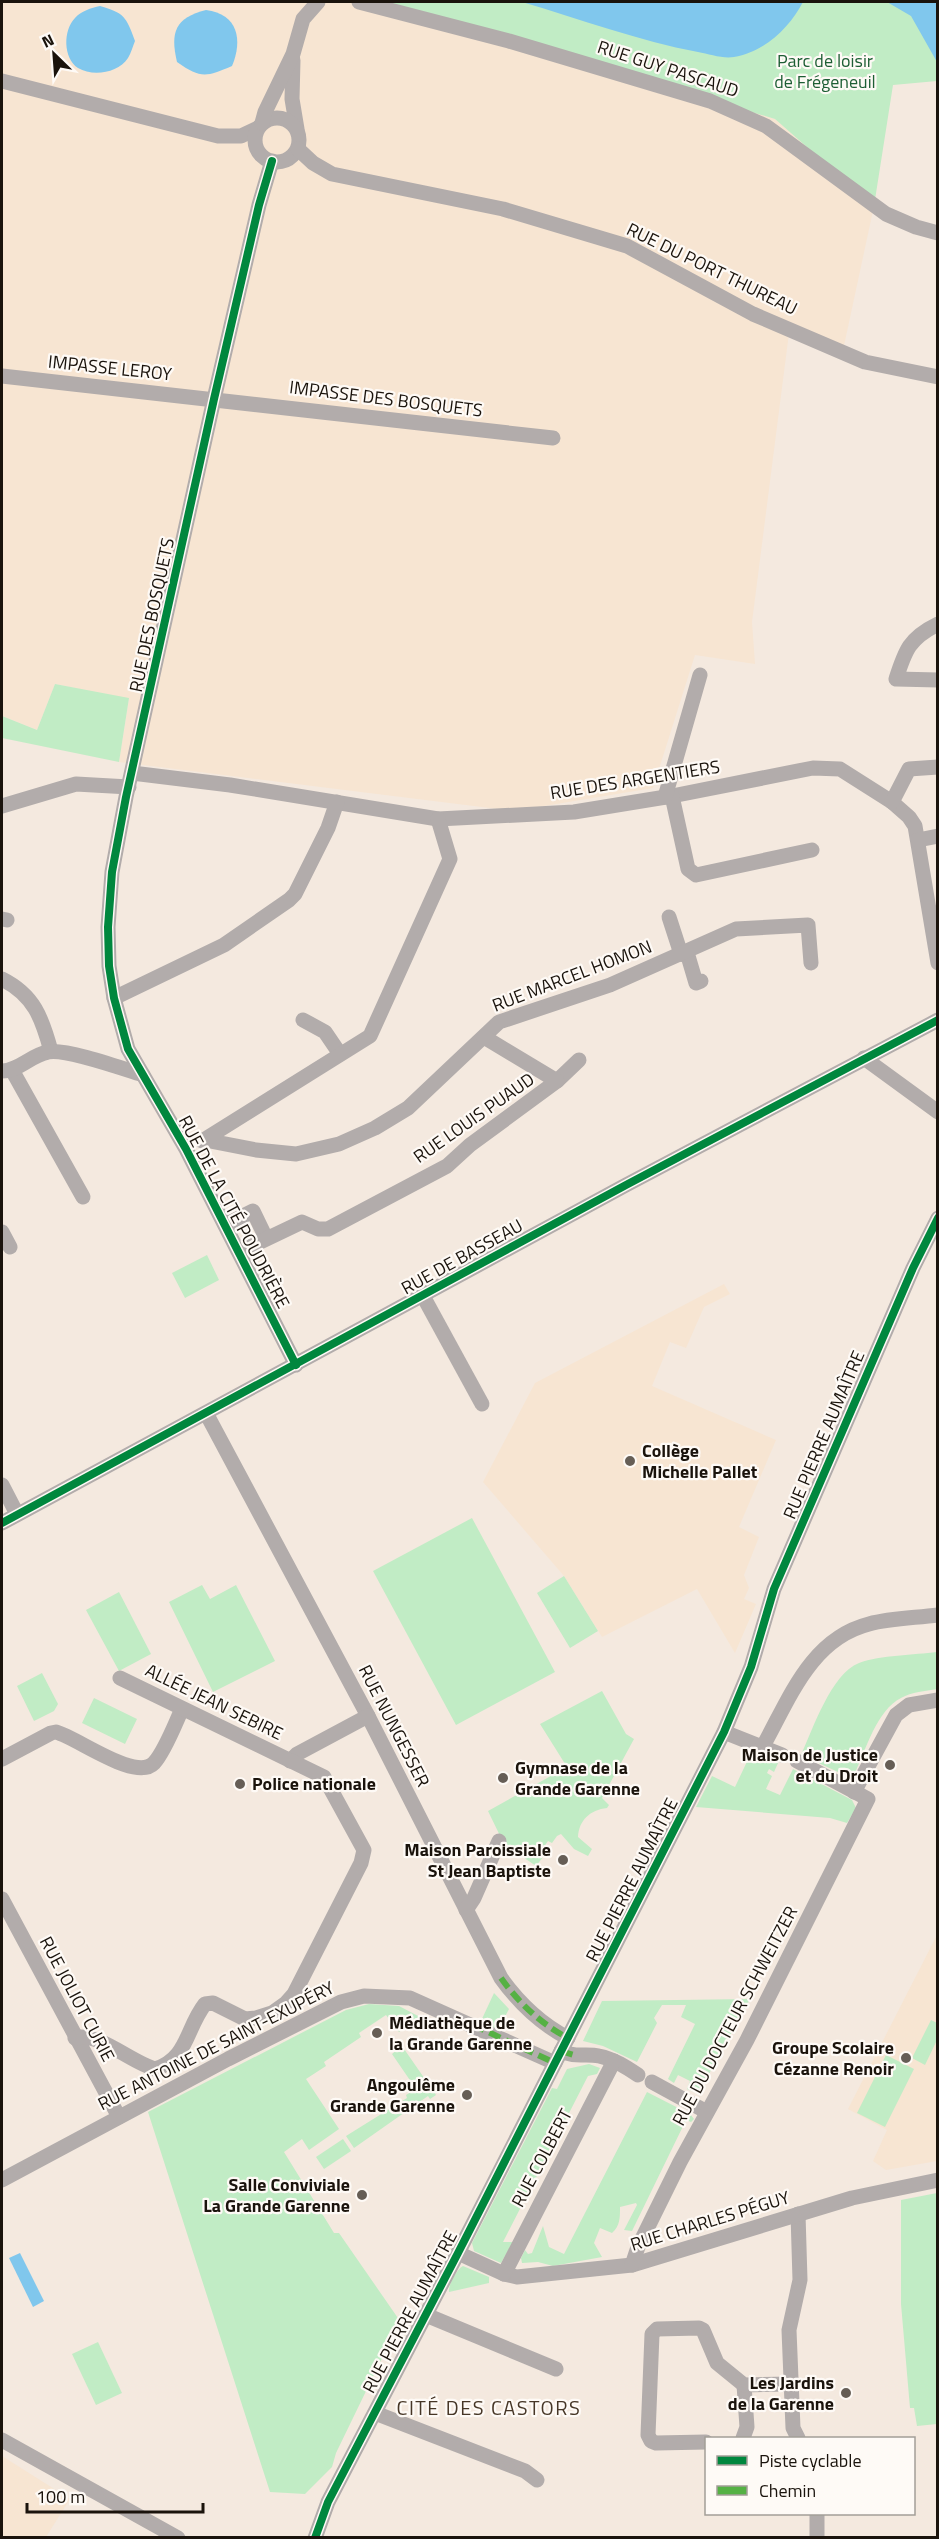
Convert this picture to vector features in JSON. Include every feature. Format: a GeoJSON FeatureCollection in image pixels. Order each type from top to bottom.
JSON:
{"type":"FeatureCollection","features":[{"type":"Feature","properties":{"kind":"street"},"geometry":{"type":"LineString","coordinates":[[266,158],[255,141],[260,125],[293,54],[303,20],[318,2]]}},
{"type":"Feature","properties":{"kind":"street","name":"RUE GUY PASCAUD"},"geometry":{"type":"LineString","coordinates":[[358,2],[521,45],[710,100],[774,132],[886,214],[916,227],[938,233]]}},
{"type":"Feature","properties":{"kind":"street"},"geometry":{"type":"LineString","coordinates":[[2,81],[218,136],[266,158],[284,161],[298,149],[300,142],[292,99],[293,54]]}},
{"type":"Feature","properties":{"kind":"street"},"geometry":{"type":"LineString","coordinates":[[218,136],[241,136],[274,117],[287,119],[297,129]]}},
{"type":"Feature","properties":{"kind":"street","name":"RUE DU PORT THUREAU"},"geometry":{"type":"LineString","coordinates":[[298,149],[313,163],[332,174],[503,209],[627,246],[753,314],[865,362],[938,377]]}},
{"type":"Feature","properties":{"kind":"street","name":"RUE DES BOSQUETS"},"geometry":{"type":"LineString","coordinates":[[143,1075],[128,1049],[114,998],[109,966],[108,927],[112,872],[130,780],[259,205],[266,158]]}},
{"type":"Feature","properties":{"kind":"street","name":"IMPASSE LEROY"},"geometry":{"type":"LineString","coordinates":[[2,376],[214,399]]}},
{"type":"Feature","properties":{"kind":"street","name":"IMPASSE DES BOSQUETS"},"geometry":{"type":"LineString","coordinates":[[214,399],[553,438]]}},
{"type":"Feature","properties":{"kind":"street"},"geometry":{"type":"LineString","coordinates":[[938,624],[920,635],[905,650],[896,679],[938,680]]}},
{"type":"Feature","properties":{"kind":"street"},"geometry":{"type":"LineString","coordinates":[[700,675],[668,796],[688,869],[696,874],[812,850]]}},
{"type":"Feature","properties":{"kind":"street"},"geometry":{"type":"LineString","coordinates":[[892,802],[909,769],[938,767]]}},
{"type":"Feature","properties":{"kind":"street","name":"RUE DES ARGENTIERS"},"geometry":{"type":"LineString","coordinates":[[2,806],[76,784],[130,780],[230,785],[438,819],[574,812],[813,768],[840,769],[892,802],[909,817],[915,826],[938,963]]}},
{"type":"Feature","properties":{"kind":"street"},"geometry":{"type":"LineString","coordinates":[[114,998],[224,945],[289,900],[295,894],[328,828],[337,802]]}},
{"type":"Feature","properties":{"kind":"street"},"geometry":{"type":"LineString","coordinates":[[186,1149],[205,1140],[370,1036],[450,859],[438,819]]}},
{"type":"Feature","properties":{"kind":"street"},"geometry":{"type":"LineString","coordinates":[[918,840],[938,836]]}},
{"type":"Feature","properties":{"kind":"street"},"geometry":{"type":"LineString","coordinates":[[669,916],[681,954],[688,956],[696,983],[701,981]]}},
{"type":"Feature","properties":{"kind":"street","name":"RUE MARCEL HOMON"},"geometry":{"type":"LineString","coordinates":[[205,1140],[256,1150],[296,1154],[339,1144],[375,1128],[408,1108],[499,1022],[610,985],[736,928],[808,925],[811,963]]}},
{"type":"Feature","properties":{"kind":"street"},"geometry":{"type":"LineString","coordinates":[[2,980],[24,993],[33,1004],[46,1032],[51,1051]]}},
{"type":"Feature","properties":{"kind":"street"},"geometry":{"type":"LineString","coordinates":[[303,1020],[325,1032],[340,1054]]}},
{"type":"Feature","properties":{"kind":"street","name":"RUE DE BASSEAU"},"geometry":{"type":"LineString","coordinates":[[2,1523],[938,1020]]}},
{"type":"Feature","properties":{"kind":"street","name":"RUE LOUIS PUAUD"},"geometry":{"type":"LineString","coordinates":[[239,1252],[302,1222],[318,1229],[328,1229],[447,1166],[470,1145],[557,1081],[484,1037]]}},
{"type":"Feature","properties":{"kind":"street"},"geometry":{"type":"LineString","coordinates":[[83,1197],[7,1070],[39,1054],[51,1051],[100,1061],[143,1075]]}},
{"type":"Feature","properties":{"kind":"street"},"geometry":{"type":"LineString","coordinates":[[864,1058],[938,1112]]}},
{"type":"Feature","properties":{"kind":"street"},"geometry":{"type":"LineString","coordinates":[[557,1081],[579,1060]]}},
{"type":"Feature","properties":{"kind":"street","name":"RUE DE LA CITÉ POUDRIÈRE"},"geometry":{"type":"LineString","coordinates":[[143,1075],[186,1149],[296,1365]]}},
{"type":"Feature","properties":{"kind":"street"},"geometry":{"type":"LineString","coordinates":[[225,1225],[253,1211],[266,1238]]}},
{"type":"Feature","properties":{"kind":"street","name":"RUE PIERRE AUMAÎTRE"},"geometry":{"type":"LineString","coordinates":[[315,2538],[328,2502],[724,1732],[751,1667],[774,1589],[913,1268],[938,1218]]}},
{"type":"Feature","properties":{"kind":"street"},"geometry":{"type":"LineString","coordinates":[[2,1232],[10,1246]]}},
{"type":"Feature","properties":{"kind":"street"},"geometry":{"type":"LineString","coordinates":[[423,1296],[482,1404]]}},
{"type":"Feature","properties":{"kind":"street","name":"RUE NUNGESSER"},"geometry":{"type":"LineString","coordinates":[[206,1413],[368,1716],[466,1910],[511,1992],[537,2018],[561,2051]]}},
{"type":"Feature","properties":{"kind":"street"},"geometry":{"type":"LineString","coordinates":[[2,1485],[17,1514]]}},
{"type":"Feature","properties":{"kind":"street"},"geometry":{"type":"LineString","coordinates":[[762,1748],[805,1669],[834,1639],[869,1624],[938,1615]]}},
{"type":"Feature","properties":{"kind":"street","name":"ALLÉE JEAN SEBIRE"},"geometry":{"type":"LineString","coordinates":[[75,2038],[82,2036],[93,2038],[154,2069],[173,2061],[205,2004],[213,2003],[245,2019],[272,2013],[294,1994],[362,1863],[364,1850],[324,1777],[120,1678]]}},
{"type":"Feature","properties":{"kind":"street"},"geometry":{"type":"LineString","coordinates":[[797,1761],[854,1792],[896,1714],[909,1705],[938,1700]]}},
{"type":"Feature","properties":{"kind":"street"},"geometry":{"type":"LineString","coordinates":[[2,1759],[51,1733],[62,1734],[126,1765],[143,1769],[157,1759],[182,1709]]}},
{"type":"Feature","properties":{"kind":"street"},"geometry":{"type":"LineString","coordinates":[[290,1761],[297,1754],[368,1716]]}},
{"type":"Feature","properties":{"kind":"street"},"geometry":{"type":"LineString","coordinates":[[724,1732],[782,1755]]}},
{"type":"Feature","properties":{"kind":"street","name":"RUE DU DOCTEUR SCHWEITZER"},"geometry":{"type":"LineString","coordinates":[[632,2265],[641,2240],[752,2030],[868,1799],[854,1792]]}},
{"type":"Feature","properties":{"kind":"street"},"geometry":{"type":"LineString","coordinates":[[466,1910],[474,1898],[499,1841]]}},
{"type":"Feature","properties":{"kind":"street","name":"RUE JOLIOT CURIE"},"geometry":{"type":"LineString","coordinates":[[2,1899],[119,2117]]}},
{"type":"Feature","properties":{"kind":"street","name":"RUE ANTOINE DE SAINT-EXUPÉRY"},"geometry":{"type":"LineString","coordinates":[[2,2180],[333,2006],[364,1996],[410,1998],[561,2051]]}},
{"type":"Feature","properties":{"kind":"street"},"geometry":{"type":"LineString","coordinates":[[561,2051],[574,2055],[597,2055],[614,2061],[707,2112]]}},
{"type":"Feature","properties":{"kind":"street","name":"RUE COLBERT"},"geometry":{"type":"LineString","coordinates":[[504,2274],[614,2061]]}},
{"type":"Feature","properties":{"kind":"street","name":"RUE CHARLES PÉGUY"},"geometry":{"type":"LineString","coordinates":[[458,2253],[504,2274],[532,2276],[632,2265],[852,2198],[938,2180]]}},
{"type":"Feature","properties":{"kind":"street"},"geometry":{"type":"LineString","coordinates":[[797,2437],[793,2428],[789,2330],[800,2280],[798,2214]]}},
{"type":"Feature","properties":{"kind":"street"},"geometry":{"type":"LineString","coordinates":[[426,2315],[556,2369]]}},
{"type":"Feature","properties":{"kind":"street"},"geometry":{"type":"LineString","coordinates":[[705,2442],[656,2443],[651,2441],[648,2435],[652,2334],[657,2329],[699,2328],[703,2330],[721,2368],[744,2385],[791,2384]]}},
{"type":"Feature","properties":{"kind":"street"},"geometry":{"type":"LineString","coordinates":[[744,2385],[747,2427],[744,2437]]}},
{"type":"Feature","properties":{"kind":"street"},"geometry":{"type":"LineString","coordinates":[[375,2413],[525,2471],[537,2480]]}},
{"type":"Feature","properties":{"kind":"street"},"geometry":{"type":"LineString","coordinates":[[4,2447],[178,2538]]}},
{"type":"Feature","properties":{"kind":"street"},"geometry":{"type":"LineString","coordinates":[[817,2515],[817,2538]]}},
{"type":"Feature","properties":{"kind":"shaded area"},"geometry":{"type":"Polygon","coordinates":[[[2,2],[381,2],[509,31],[775,119],[874,206],[842,355],[789,333],[752,622],[755,664],[695,655],[653,788],[514,811],[119,762],[129,699],[55,684],[37,730],[2,716],[2,2]]]}},
{"type":"Feature","properties":{"kind":"shaded area","name":"Collège Michelle Pallet"},"geometry":{"type":"Polygon","coordinates":[[[724,1284],[730,1294],[704,1307],[686,1348],[670,1342],[652,1386],[776,1440],[739,1527],[759,1537],[744,1575],[749,1588],[744,1599],[756,1604],[735,1653],[697,1589],[602,1637],[564,1576],[483,1482],[535,1383],[724,1284]]]}},
{"type":"Feature","properties":{"kind":"shaded area","name":"Groupe Scolaire Cézanne Renoir"},"geometry":{"type":"Polygon","coordinates":[[[937,1935],[937,2161],[886,2170],[873,2161],[887,2130],[848,2109],[937,1935]]]}},
{"type":"Feature","properties":{"kind":"shaded area"},"geometry":{"type":"Polygon","coordinates":[[[2,2456],[70,2499],[46,2537],[2,2537],[2,2456]]]}},
{"type":"Feature","properties":{"kind":"green space","name":"Parc de loisir de Frégeneuil"},"geometry":{"type":"Polygon","coordinates":[[[385,2],[937,2],[937,81],[893,85],[874,206],[775,119],[385,2]]]}},
{"type":"Feature","properties":{"kind":"green space"},"geometry":{"type":"Polygon","coordinates":[[[55,684],[129,698],[119,762],[2,738],[2,716],[37,730],[55,684]]]}},
{"type":"Feature","properties":{"kind":"green space"},"geometry":{"type":"Polygon","coordinates":[[[207,1255],[219,1280],[185,1298],[172,1273],[207,1255]]]}},
{"type":"Feature","properties":{"kind":"green space"},"geometry":{"type":"Polygon","coordinates":[[[472,1518],[555,1672],[456,1725],[373,1571],[472,1518]]]}},
{"type":"Feature","properties":{"kind":"green space"},"geometry":{"type":"Polygon","coordinates":[[[564,1576],[598,1631],[570,1648],[537,1593],[564,1576]]]}},
{"type":"Feature","properties":{"kind":"green space"},"geometry":{"type":"Polygon","coordinates":[[[202,1585],[210,1599],[236,1585],[275,1661],[213,1692],[169,1602],[202,1585]]]}},
{"type":"Feature","properties":{"kind":"green space"},"geometry":{"type":"Polygon","coordinates":[[[119,1592],[151,1654],[119,1671],[86,1610],[119,1592]]]}},
{"type":"Feature","properties":{"kind":"green space"},"geometry":{"type":"Polygon","coordinates":[[[937,1652],[937,1689],[910,1694],[885,1711],[873,1731],[855,1773],[849,1777],[801,1755],[824,1703],[840,1678],[849,1669],[859,1663],[877,1658],[937,1652]]]}},
{"type":"Feature","properties":{"kind":"green space"},"geometry":{"type":"Polygon","coordinates":[[[42,1673],[58,1704],[54,1711],[34,1721],[17,1686],[42,1673]]]}},
{"type":"Feature","properties":{"kind":"green space"},"geometry":{"type":"Polygon","coordinates":[[[602,1691],[626,1734],[634,1739],[602,1798],[609,1805],[587,1817],[579,1831],[578,1837],[592,1849],[588,1856],[574,1849],[561,1834],[552,1843],[548,1841],[539,1854],[543,1857],[536,1866],[504,1844],[488,1811],[567,1767],[540,1724],[602,1691]]]}},
{"type":"Feature","properties":{"kind":"green space"},"geometry":{"type":"Polygon","coordinates":[[[94,1698],[137,1719],[125,1744],[82,1723],[94,1698]]]}},
{"type":"Feature","properties":{"kind":"green space"},"geometry":{"type":"Polygon","coordinates":[[[752,1751],[779,1761],[774,1772],[769,1769],[767,1773],[772,1776],[766,1789],[780,1795],[793,1769],[852,1800],[856,1808],[847,1823],[830,1818],[696,1807],[712,1776],[735,1787],[752,1751]]]}},
{"type":"Feature","properties":{"kind":"green space"},"geometry":{"type":"Polygon","coordinates":[[[494,1993],[509,2009],[498,2030],[481,2021],[494,1993]]]}},
{"type":"Feature","properties":{"kind":"green space"},"geometry":{"type":"Polygon","coordinates":[[[750,1999],[698,2094],[687,2089],[690,2081],[678,2075],[674,2083],[668,2079],[695,2024],[681,2017],[686,2005],[662,2005],[654,2018],[657,2023],[637,2062],[603,2046],[583,2041],[602,2001],[750,1999]]]}},
{"type":"Feature","properties":{"kind":"green space"},"geometry":{"type":"Polygon","coordinates":[[[369,2004],[399,2006],[420,2017],[399,2032],[386,2015],[359,2033],[361,2037],[324,2062],[326,2066],[306,2079],[339,2129],[309,2150],[302,2139],[284,2152],[334,2233],[339,2233],[400,2321],[336,2453],[332,2467],[305,2494],[270,2492],[148,2112],[346,2010],[369,2004]]]}},
{"type":"Feature","properties":{"kind":"green space"},"geometry":{"type":"Polygon","coordinates":[[[931,2020],[937,2023],[937,2040],[925,2065],[912,2058],[931,2020]]]}},
{"type":"Feature","properties":{"kind":"green space"},"geometry":{"type":"Polygon","coordinates":[[[402,2046],[436,2095],[430,2099],[428,2096],[354,2148],[346,2136],[407,2098],[406,2095],[416,2089],[392,2054],[402,2046]]]}},
{"type":"Feature","properties":{"kind":"green space"},"geometry":{"type":"Polygon","coordinates":[[[886,2055],[914,2069],[885,2127],[857,2113],[886,2055]]]}},
{"type":"Feature","properties":{"kind":"green space"},"geometry":{"type":"Polygon","coordinates":[[[589,2064],[600,2068],[597,2074],[588,2076],[503,2242],[513,2242],[501,2263],[474,2251],[472,2243],[552,2088],[557,2089],[567,2069],[589,2064]]]}},
{"type":"Feature","properties":{"kind":"green space"},"geometry":{"type":"Polygon","coordinates":[[[647,2092],[690,2114],[694,2119],[691,2122],[686,2120],[632,2231],[624,2230],[636,2203],[620,2207],[618,2225],[612,2233],[600,2228],[594,2243],[602,2257],[553,2266],[538,2262],[522,2263],[521,2258],[525,2250],[528,2254],[532,2253],[543,2226],[549,2247],[564,2254],[647,2092]]]}},
{"type":"Feature","properties":{"kind":"green space"},"geometry":{"type":"Polygon","coordinates":[[[343,2139],[351,2151],[324,2169],[316,2157],[343,2139]]]}},
{"type":"Feature","properties":{"kind":"green space"},"geometry":{"type":"Polygon","coordinates":[[[937,2193],[937,2424],[917,2426],[914,2408],[910,2408],[901,2304],[901,2200],[937,2193]]]}},
{"type":"Feature","properties":{"kind":"green space"},"geometry":{"type":"Polygon","coordinates":[[[463,2266],[489,2277],[489,2283],[449,2292],[453,2278],[463,2266]]]}},
{"type":"Feature","properties":{"kind":"green space"},"geometry":{"type":"Polygon","coordinates":[[[98,2342],[122,2393],[96,2405],[72,2354],[98,2342]]]}},
{"type":"Feature","properties":{"kind":"water"},"geometry":{"type":"Polygon","coordinates":[[[522,2],[803,2],[784,29],[766,44],[745,54],[730,57],[654,42],[522,2]]]}},
{"type":"Feature","properties":{"kind":"water"},"geometry":{"type":"Polygon","coordinates":[[[887,2],[937,2],[937,62],[911,16],[887,2]]]}},
{"type":"Feature","properties":{"kind":"water"},"geometry":{"type":"Polygon","coordinates":[[[100,6],[123,17],[135,41],[124,63],[112,70],[98,73],[78,68],[70,58],[66,44],[68,29],[77,16],[86,10],[100,6]]]}},
{"type":"Feature","properties":{"kind":"water"},"geometry":{"type":"Polygon","coordinates":[[[206,10],[217,12],[231,23],[237,38],[237,47],[232,66],[210,74],[198,74],[177,62],[175,34],[181,22],[187,17],[206,10]]]}},
{"type":"Feature","properties":{"kind":"water"},"geometry":{"type":"Polygon","coordinates":[[[20,2253],[44,2301],[33,2307],[9,2258],[20,2253]]]}},
{"type":"Feature","properties":{"kind":"marked path"},"geometry":{"type":"LineString","coordinates":[[501,1978],[531,2012],[568,2038]]}},
{"type":"Feature","properties":{"kind":"marked path"},"geometry":{"type":"LineString","coordinates":[[473,2025],[555,2063]]}},
{"type":"Feature","properties":{"kind":"marked path"},"geometry":{"type":"LineString","coordinates":[[561,2051],[574,2055]]}},
{"type":"Feature","properties":{"kind":"cycle path"},"geometry":{"type":"LineString","coordinates":[[272,161],[259,205],[214,399],[126,797],[112,872],[108,927],[109,966],[114,998],[128,1049],[186,1149],[296,1365]]}},
{"type":"Feature","properties":{"kind":"cycle path"},"geometry":{"type":"LineString","coordinates":[[2,1523],[626,1185],[938,1020]]}},
{"type":"Feature","properties":{"kind":"cycle path"},"geometry":{"type":"LineString","coordinates":[[315,2538],[328,2502],[724,1732],[751,1667],[774,1589],[913,1268],[938,1218]]}},
{"type":"Feature","properties":{"kind":"place","name":"Collège Michelle Pallet"},"geometry":{"type":"Point","coordinates":[630,1461]}},
{"type":"Feature","properties":{"kind":"place","name":"Maison de Justice et du Droit"},"geometry":{"type":"Point","coordinates":[890,1765]}},
{"type":"Feature","properties":{"kind":"place","name":"Gymnase de la Grande Garenne"},"geometry":{"type":"Point","coordinates":[503,1778]}},
{"type":"Feature","properties":{"kind":"place","name":"Police nationale"},"geometry":{"type":"Point","coordinates":[240,1784]}},
{"type":"Feature","properties":{"kind":"place","name":"Maison Paroissiale St Jean Baptiste"},"geometry":{"type":"Point","coordinates":[563,1860]}},
{"type":"Feature","properties":{"kind":"place","name":"Médiathèque de la Grande Garenne"},"geometry":{"type":"Point","coordinates":[377,2033]}},
{"type":"Feature","properties":{"kind":"place","name":"Groupe Scolaire Cézanne Renoir"},"geometry":{"type":"Point","coordinates":[906,2058]}},
{"type":"Feature","properties":{"kind":"place","name":"Angoulême Grande Garenne"},"geometry":{"type":"Point","coordinates":[467,2095]}},
{"type":"Feature","properties":{"kind":"place","name":"Salle Conviviale La Grande Garenne"},"geometry":{"type":"Point","coordinates":[362,2195]}},
{"type":"Feature","properties":{"kind":"place","name":"Les Jardins de la Garenne"},"geometry":{"type":"Point","coordinates":[846,2393]}},
{"type":"Feature","properties":{"kind":"district","name":"CITÉ DES CASTORS"},"geometry":{"type":"Point","coordinates":[489,2408]}}]}
